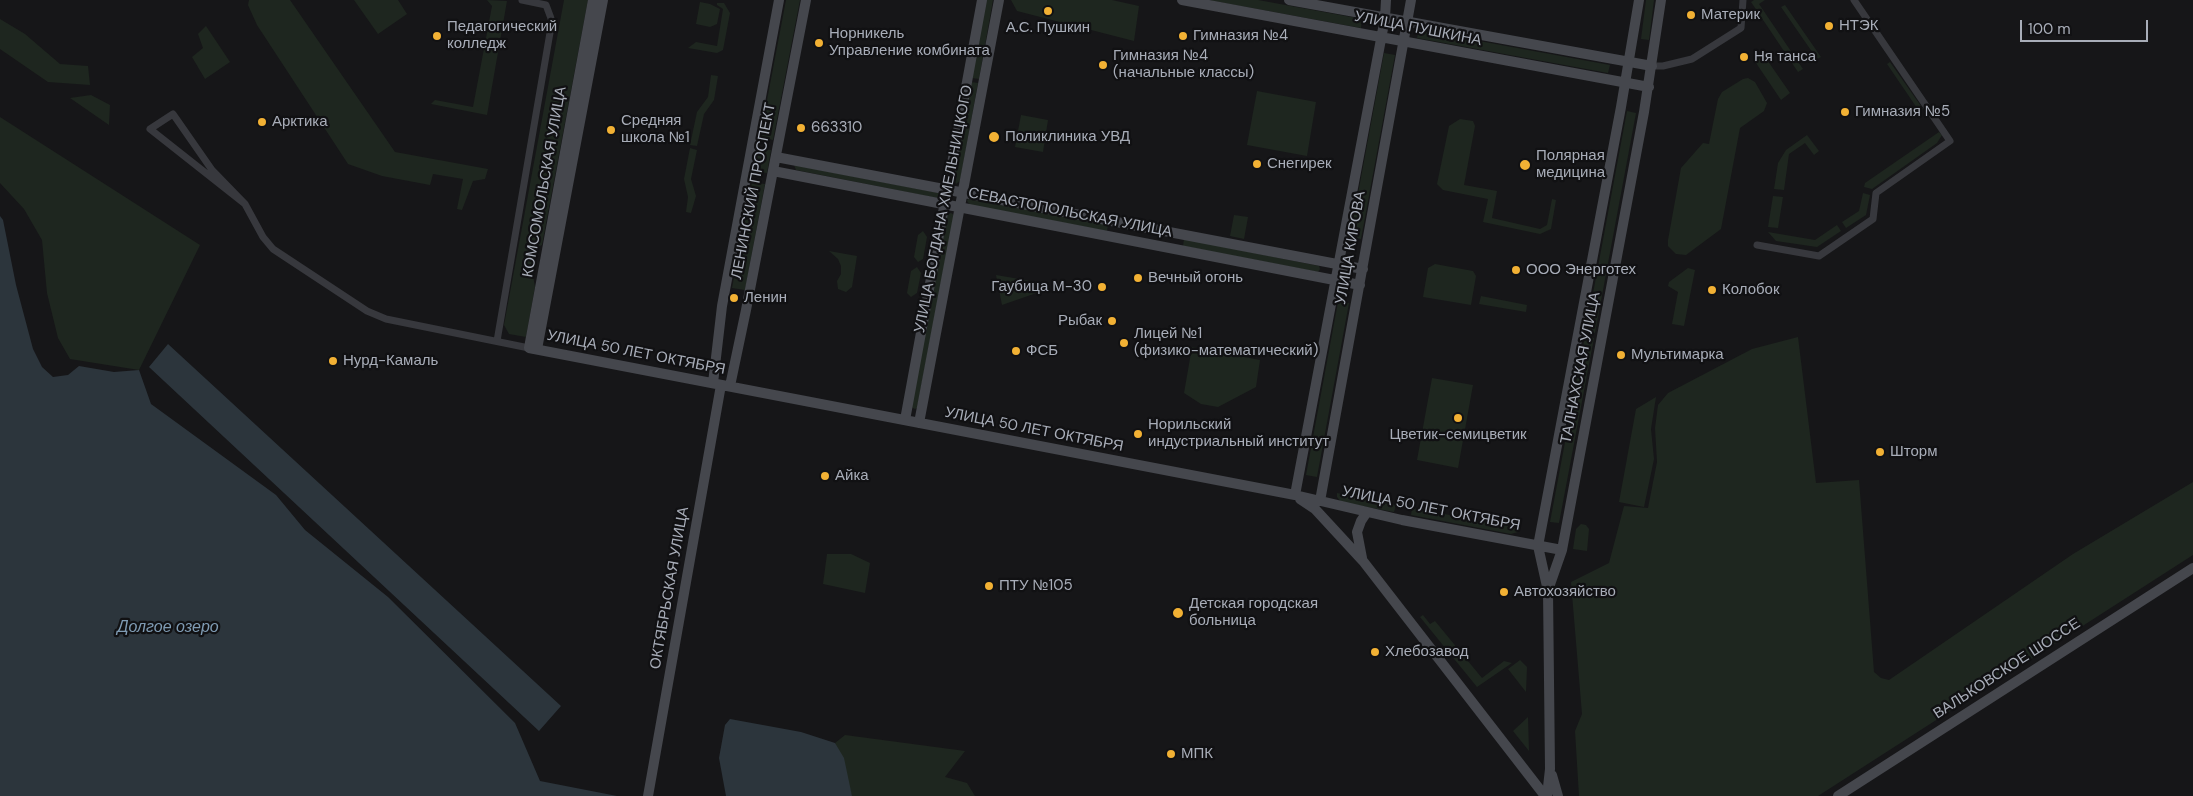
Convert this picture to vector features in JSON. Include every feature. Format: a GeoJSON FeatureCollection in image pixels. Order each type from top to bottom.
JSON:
{"type":"FeatureCollection","features":[{"type":"Feature","properties":{"kind":"street"},"geometry":{"type":"LineString","coordinates":[[497,341],[552,21],[546,5],[522,0]]}},
{"type":"Feature","properties":{"kind":"street","name":"КОМСОМОЛЬСКАЯ УЛИЦА"},"geometry":{"type":"LineString","coordinates":[[533,348],[584,75],[593,0]]}},
{"type":"Feature","properties":{"kind":"street","name":"КОМСОМОЛЬСКАЯ УЛИЦА"},"geometry":{"type":"LineString","coordinates":[[584,75],[603,0]]}},
{"type":"Feature","properties":{"kind":"street","name":"ЛЕНИНСКИЙ ПРОСПЕКТ"},"geometry":{"type":"LineString","coordinates":[[721,385],[722,306],[779,0]]}},
{"type":"Feature","properties":{"kind":"street","name":"ЛЕНИНСКИЙ ПРОСПЕКТ"},"geometry":{"type":"LineString","coordinates":[[721,385],[746,310],[806,0]]}},
{"type":"Feature","properties":{"kind":"street","name":"УЛИЦА БОГДАНА ХМЕЛЬНИЦКОГО"},"geometry":{"type":"LineString","coordinates":[[905,420],[982,0]]}},
{"type":"Feature","properties":{"kind":"street","name":"УЛИЦА БОГДАНА ХМЕЛЬНИЦКОГО"},"geometry":{"type":"LineString","coordinates":[[919,423],[999,0]]}},
{"type":"Feature","properties":{"kind":"street","name":"УЛИЦА ПУШКИНА"},"geometry":{"type":"LineString","coordinates":[[1182,0],[1649,87]]}},
{"type":"Feature","properties":{"kind":"street","name":"УЛИЦА ПУШКИНА"},"geometry":{"type":"LineString","coordinates":[[1289,0],[1652,66]]}},
{"type":"Feature","properties":{"kind":"street","name":"УЛИЦА КИРОВА"},"geometry":{"type":"LineString","coordinates":[[1295,495],[1382,37],[1386,0]]}},
{"type":"Feature","properties":{"kind":"street","name":"УЛИЦА КИРОВА"},"geometry":{"type":"LineString","coordinates":[[1320,502],[1411,0]]}},
{"type":"Feature","properties":{"kind":"street","name":"ТАЛНАХСКАЯ УЛИЦА"},"geometry":{"type":"LineString","coordinates":[[1546,796],[1550,769],[1548,591],[1538,546],[1639,0]]}},
{"type":"Feature","properties":{"kind":"street","name":"ТАЛНАХСКАЯ УЛИЦА"},"geometry":{"type":"LineString","coordinates":[[1548,591],[1562,550],[1649,87],[1661,0]]}},
{"type":"Feature","properties":{"kind":"street"},"geometry":{"type":"LineString","coordinates":[[1652,66],[1664,66],[1692,59],[1740,28],[1743,0]]}},
{"type":"Feature","properties":{"kind":"street"},"geometry":{"type":"LineString","coordinates":[[1757,245],[1819,256],[1873,219],[1876,192],[1950,141],[1854,0]]}},
{"type":"Feature","properties":{"kind":"street"},"geometry":{"type":"LineString","coordinates":[[245,204],[150,129],[173,114],[212,170],[245,204],[263,237],[273,249],[367,311],[386,319],[533,348]]}},
{"type":"Feature","properties":{"kind":"street","name":"СЕВАСТОПОЛЬСКАЯ УЛИЦА"},"geometry":{"type":"LineString","coordinates":[[776,157],[1363,269]]}},
{"type":"Feature","properties":{"kind":"street","name":"СЕВАСТОПОЛЬСКАЯ УЛИЦА"},"geometry":{"type":"LineString","coordinates":[[773,171],[1360,285]]}},
{"type":"Feature","properties":{"kind":"street"},"geometry":{"type":"LineString","coordinates":[[1112,236],[1114,221]]}},
{"type":"Feature","properties":{"kind":"street"},"geometry":{"type":"LineString","coordinates":[[1178,250],[1182,234]]}},
{"type":"Feature","properties":{"kind":"street","name":"УЛИЦА 50 ЛЕТ ОКТЯБРЯ"},"geometry":{"type":"LineString","coordinates":[[533,348],[1295,495],[1367,512],[1562,550]]}},
{"type":"Feature","properties":{"kind":"street","name":"ОКТЯБРЬСКАЯ УЛИЦА"},"geometry":{"type":"LineString","coordinates":[[648,796],[721,385]]}},
{"type":"Feature","properties":{"kind":"street"},"geometry":{"type":"LineString","coordinates":[[1295,495],[1315,509],[1363,561],[1546,796]]}},
{"type":"Feature","properties":{"kind":"street"},"geometry":{"type":"LineString","coordinates":[[1363,561],[1357,532],[1367,512]]}},
{"type":"Feature","properties":{"kind":"street","name":"ВАЛЬКОВСКОЕ ШОССЕ"},"geometry":{"type":"LineString","coordinates":[[1838,796],[2193,568]]}},
{"type":"Feature","properties":{"kind":"street"},"geometry":{"type":"LineString","coordinates":[[1550,769],[1558,796]]}},
{"type":"Feature","properties":{"kind":"shaded area"},"geometry":{"type":"Polygon","coordinates":[[[249,0],[290,0],[395,152],[488,169],[485,179],[473,181],[462,210],[457,209],[463,179],[433,174],[430,185],[382,176],[348,164],[257,25],[248,5],[249,0]]]}},
{"type":"Feature","properties":{"kind":"shaded area"},"geometry":{"type":"Polygon","coordinates":[[[354,0],[398,0],[407,14],[378,34],[354,0]]]}},
{"type":"Feature","properties":{"kind":"shaded area"},"geometry":{"type":"Polygon","coordinates":[[[487,0],[507,1],[487,115],[431,104],[435,100],[473,107],[492,6],[487,0]]]}},
{"type":"Feature","properties":{"kind":"shaded area"},"geometry":{"type":"Polygon","coordinates":[[[564,0],[588,0],[542,245],[536,248],[532,270],[535,287],[526,337],[509,334],[504,325],[564,0]]]}},
{"type":"Feature","properties":{"kind":"shaded area"},"geometry":{"type":"Polygon","coordinates":[[[786,0],[800,0],[773,140],[760,137],[786,0]]]}},
{"type":"Feature","properties":{"kind":"shaded area"},"geometry":{"type":"Polygon","coordinates":[[[986,0],[993,0],[979,79],[972,78],[986,0]]]}},
{"type":"Feature","properties":{"kind":"shaded area"},"geometry":{"type":"Polygon","coordinates":[[[1011,0],[1112,0],[1139,6],[1134,41],[1017,11],[1011,0]]]}},
{"type":"Feature","properties":{"kind":"shaded area"},"geometry":{"type":"Polygon","coordinates":[[[1208,0],[1258,0],[1362,19],[1361,28],[1208,0]]]}},
{"type":"Feature","properties":{"kind":"shaded area"},"geometry":{"type":"Polygon","coordinates":[[[1646,0],[1654,0],[1649,40],[1641,39],[1646,0]]]}},
{"type":"Feature","properties":{"kind":"shaded area"},"geometry":{"type":"Polygon","coordinates":[[[1754,0],[1765,0],[1759,4],[1803,69],[1798,72],[1751,2],[1754,0]]]}},
{"type":"Feature","properties":{"kind":"shaded area"},"geometry":{"type":"Polygon","coordinates":[[[700,2],[720,9],[717,24],[710,27],[696,24],[700,2]]]}},
{"type":"Feature","properties":{"kind":"shaded area"},"geometry":{"type":"Polygon","coordinates":[[[717,3],[724,3],[730,13],[723,50],[717,53],[688,48],[696,42],[717,46],[723,9],[717,3]]]}},
{"type":"Feature","properties":{"kind":"shaded area"},"geometry":{"type":"Polygon","coordinates":[[[1785,5],[1821,57],[1817,59],[1781,7],[1785,5]]]}},
{"type":"Feature","properties":{"kind":"shaded area"},"geometry":{"type":"Polygon","coordinates":[[[0,19],[25,34],[60,64],[88,66],[90,85],[48,82],[0,49],[0,19]]]}},
{"type":"Feature","properties":{"kind":"shaded area"},"geometry":{"type":"Polygon","coordinates":[[[206,26],[230,62],[205,79],[192,57],[203,48],[198,34],[206,26]]]}},
{"type":"Feature","properties":{"kind":"shaded area"},"geometry":{"type":"Polygon","coordinates":[[[1419,30],[1610,65],[1608,73],[1417,38],[1419,30]]]}},
{"type":"Feature","properties":{"kind":"shaded area"},"geometry":{"type":"Polygon","coordinates":[[[1384,53],[1395,55],[1361,239],[1350,237],[1384,53]]]}},
{"type":"Feature","properties":{"kind":"shaded area"},"geometry":{"type":"Polygon","coordinates":[[[1763,54],[1790,93],[1781,100],[1754,60],[1763,54]]]}},
{"type":"Feature","properties":{"kind":"shaded area"},"geometry":{"type":"Polygon","coordinates":[[[1890,62],[1923,109],[1919,111],[1887,64],[1890,62]]]}},
{"type":"Feature","properties":{"kind":"shaded area"},"geometry":{"type":"Polygon","coordinates":[[[711,75],[718,76],[714,100],[704,114],[697,146],[690,145],[697,112],[708,97],[711,75]]]}},
{"type":"Feature","properties":{"kind":"shaded area"},"geometry":{"type":"Polygon","coordinates":[[[1748,78],[1755,82],[1767,103],[1764,111],[1740,128],[1721,229],[1686,255],[1676,254],[1668,246],[1668,240],[1681,168],[1703,143],[1709,144],[1718,99],[1722,92],[1748,78]]]}},
{"type":"Feature","properties":{"kind":"shaded area"},"geometry":{"type":"Polygon","coordinates":[[[971,82],[978,83],[960,181],[956,184],[954,181],[971,82]]]}},
{"type":"Feature","properties":{"kind":"shaded area"},"geometry":{"type":"Polygon","coordinates":[[[1257,91],[1316,102],[1307,156],[1247,145],[1257,91]]]}},
{"type":"Feature","properties":{"kind":"shaded area"},"geometry":{"type":"Polygon","coordinates":[[[91,95],[110,105],[109,125],[70,98],[91,95]]]}},
{"type":"Feature","properties":{"kind":"shaded area"},"geometry":{"type":"Polygon","coordinates":[[[1627,111],[1636,113],[1595,333],[1586,331],[1627,111]]]}},
{"type":"Feature","properties":{"kind":"shaded area"},"geometry":{"type":"Polygon","coordinates":[[[1021,115],[1048,120],[1043,152],[1015,147],[1021,115]]]}},
{"type":"Feature","properties":{"kind":"shaded area"},"geometry":{"type":"Polygon","coordinates":[[[0,117],[200,245],[139,370],[70,359],[58,338],[47,293],[42,240],[24,209],[0,183],[0,117]]]}},
{"type":"Feature","properties":{"kind":"shaded area"},"geometry":{"type":"Polygon","coordinates":[[[1460,119],[1473,121],[1475,126],[1464,185],[1497,191],[1492,218],[1540,229],[1547,225],[1552,199],[1556,200],[1551,229],[1540,234],[1483,222],[1488,199],[1443,190],[1437,184],[1449,126],[1460,119]]]}},
{"type":"Feature","properties":{"kind":"shaded area"},"geometry":{"type":"Polygon","coordinates":[[[1939,132],[1942,135],[1937,143],[1872,189],[1864,187],[1865,183],[1939,132]]]}},
{"type":"Feature","properties":{"kind":"shaded area"},"geometry":{"type":"Polygon","coordinates":[[[1807,135],[1819,151],[1814,155],[1805,143],[1789,154],[1784,190],[1774,189],[1778,163],[1786,150],[1807,135]]]}},
{"type":"Feature","properties":{"kind":"shaded area"},"geometry":{"type":"Polygon","coordinates":[[[690,148],[697,150],[691,179],[696,196],[691,213],[686,212],[688,197],[684,179],[690,148]]]}},
{"type":"Feature","properties":{"kind":"shaded area"},"geometry":{"type":"Polygon","coordinates":[[[758,148],[771,150],[767,173],[754,171],[758,148]]]}},
{"type":"Feature","properties":{"kind":"shaded area"},"geometry":{"type":"Polygon","coordinates":[[[794,165],[939,193],[940,195],[937,198],[796,170],[794,165]]]}},
{"type":"Feature","properties":{"kind":"shaded area"},"geometry":{"type":"Polygon","coordinates":[[[752,182],[765,184],[745,290],[732,288],[752,182]]]}},
{"type":"Feature","properties":{"kind":"shaded area"},"geometry":{"type":"Polygon","coordinates":[[[1863,193],[1870,195],[1866,215],[1846,228],[1842,222],[1859,211],[1863,193]]]}},
{"type":"Feature","properties":{"kind":"shaded area"},"geometry":{"type":"Polygon","coordinates":[[[1773,196],[1783,197],[1778,228],[1768,227],[1773,196]]]}},
{"type":"Feature","properties":{"kind":"shaded area"},"geometry":{"type":"Polygon","coordinates":[[[968,199],[1108,225],[1107,231],[970,205],[967,201],[968,199]]]}},
{"type":"Feature","properties":{"kind":"shaded area"},"geometry":{"type":"Polygon","coordinates":[[[951,213],[954,215],[917,408],[915,409],[911,407],[947,214],[951,213]]]}},
{"type":"Feature","properties":{"kind":"shaded area"},"geometry":{"type":"Polygon","coordinates":[[[1234,215],[1248,217],[1244,239],[1230,236],[1234,215]]]}},
{"type":"Feature","properties":{"kind":"shaded area"},"geometry":{"type":"Polygon","coordinates":[[[1837,225],[1841,231],[1817,247],[1776,241],[1768,232],[1815,240],[1837,225]]]}},
{"type":"Feature","properties":{"kind":"shaded area"},"geometry":{"type":"Polygon","coordinates":[[[923,231],[927,237],[923,259],[918,262],[914,257],[918,235],[923,231]]]}},
{"type":"Feature","properties":{"kind":"shaded area"},"geometry":{"type":"Polygon","coordinates":[[[1184,239],[1319,266],[1320,269],[1318,272],[1183,246],[1184,239]]]}},
{"type":"Feature","properties":{"kind":"shaded area"},"geometry":{"type":"Polygon","coordinates":[[[829,251],[857,256],[852,287],[846,292],[838,289],[837,281],[841,274],[841,266],[838,259],[829,251]]]}},
{"type":"Feature","properties":{"kind":"shaded area"},"geometry":{"type":"Polygon","coordinates":[[[1435,264],[1473,271],[1476,276],[1471,305],[1423,297],[1428,268],[1435,264]]]}},
{"type":"Feature","properties":{"kind":"shaded area"},"geometry":{"type":"Polygon","coordinates":[[[917,267],[921,273],[917,293],[911,297],[907,293],[911,271],[917,267]]]}},
{"type":"Feature","properties":{"kind":"shaded area"},"geometry":{"type":"Polygon","coordinates":[[[1688,268],[1695,270],[1684,326],[1672,324],[1678,292],[1668,286],[1669,282],[1688,268]]]}},
{"type":"Feature","properties":{"kind":"shaded area"},"geometry":{"type":"Polygon","coordinates":[[[996,275],[1049,284],[1048,289],[1002,305],[996,275]]]}},
{"type":"Feature","properties":{"kind":"shaded area"},"geometry":{"type":"Polygon","coordinates":[[[1481,296],[1527,305],[1526,312],[1479,304],[1481,296]]]}},
{"type":"Feature","properties":{"kind":"shaded area"},"geometry":{"type":"Polygon","coordinates":[[[1338,302],[1349,303],[1317,477],[1306,475],[1338,302]]]}},
{"type":"Feature","properties":{"kind":"shaded area"},"geometry":{"type":"Polygon","coordinates":[[[1585,336],[1594,338],[1559,523],[1550,522],[1585,336]]]}},
{"type":"Feature","properties":{"kind":"shaded area"},"geometry":{"type":"Polygon","coordinates":[[[1798,337],[1816,483],[1859,480],[1874,672],[1881,678],[1889,680],[2073,554],[2193,482],[2193,555],[1818,796],[1579,796],[1575,731],[1582,714],[1571,582],[1609,563],[1624,506],[1648,508],[1657,462],[1655,428],[1658,405],[1668,393],[1752,349],[1798,337]]]}},
{"type":"Feature","properties":{"kind":"shaded area"},"geometry":{"type":"Polygon","coordinates":[[[1192,347],[1260,360],[1256,387],[1218,407],[1201,404],[1184,393],[1192,347]]]}},
{"type":"Feature","properties":{"kind":"shaded area","name":"Цветик-семицветик"},"geometry":{"type":"Polygon","coordinates":[[[1432,378],[1473,385],[1458,468],[1417,460],[1432,378]]]}},
{"type":"Feature","properties":{"kind":"shaded area"},"geometry":{"type":"Polygon","coordinates":[[[1656,397],[1651,429],[1654,459],[1644,507],[1619,502],[1636,409],[1656,397]]]}},
{"type":"Feature","properties":{"kind":"shaded area"},"geometry":{"type":"Polygon","coordinates":[[[1337,493],[1396,505],[1394,512],[1341,502],[1337,497],[1337,493]]]}},
{"type":"Feature","properties":{"kind":"shaded area"},"geometry":{"type":"Polygon","coordinates":[[[1412,508],[1519,528],[1518,532],[1511,534],[1411,515],[1412,508]]]}},
{"type":"Feature","properties":{"kind":"shaded area"},"geometry":{"type":"Polygon","coordinates":[[[1581,524],[1586,525],[1589,529],[1587,551],[1573,549],[1576,529],[1581,524]]]}},
{"type":"Feature","properties":{"kind":"shaded area"},"geometry":{"type":"Polygon","coordinates":[[[827,554],[851,554],[870,563],[865,593],[823,584],[827,554]]]}},
{"type":"Feature","properties":{"kind":"shaded area"},"geometry":{"type":"Polygon","coordinates":[[[1423,615],[1430,624],[1435,621],[1482,678],[1504,661],[1512,663],[1477,687],[1420,617],[1423,615]]]}},
{"type":"Feature","properties":{"kind":"shaded area"},"geometry":{"type":"Polygon","coordinates":[[[1520,660],[1527,667],[1526,692],[1508,669],[1520,660]]]}},
{"type":"Feature","properties":{"kind":"shaded area"},"geometry":{"type":"Polygon","coordinates":[[[1528,717],[1529,751],[1513,731],[1528,717]]]}},
{"type":"Feature","properties":{"kind":"shaded area"},"geometry":{"type":"Polygon","coordinates":[[[845,735],[965,751],[945,777],[967,783],[975,796],[852,796],[835,743],[845,735]]]}},
{"type":"Feature","properties":{"kind":"water","name":"Долгое озеро"},"geometry":{"type":"Polygon","coordinates":[[[0,216],[3,220],[16,285],[33,349],[42,367],[53,377],[68,375],[79,366],[114,372],[139,370],[151,404],[276,495],[305,530],[388,597],[515,723],[540,781],[617,796],[0,796],[0,216]]]}},
{"type":"Feature","properties":{"kind":"water"},"geometry":{"type":"Polygon","coordinates":[[[168,344],[561,706],[539,731],[149,367],[168,344]]]}},
{"type":"Feature","properties":{"kind":"water"},"geometry":{"type":"Polygon","coordinates":[[[730,719],[801,732],[835,743],[844,758],[852,796],[726,796],[719,758],[725,725],[730,719]]]}},
{"type":"Feature","properties":{"kind":"place","name":"А.С. Пушкин"},"geometry":{"type":"Point","coordinates":[1048,11]}},
{"type":"Feature","properties":{"kind":"place","name":"Материк"},"geometry":{"type":"Point","coordinates":[1691,15]}},
{"type":"Feature","properties":{"kind":"place","name":"НТЭК"},"geometry":{"type":"Point","coordinates":[1829,26]}},
{"type":"Feature","properties":{"kind":"place","name":"Педагогический колледж"},"geometry":{"type":"Point","coordinates":[437,36]}},
{"type":"Feature","properties":{"kind":"place","name":"Гимназия №4"},"geometry":{"type":"Point","coordinates":[1183,36]}},
{"type":"Feature","properties":{"kind":"place","name":"Норникель Управление комбината"},"geometry":{"type":"Point","coordinates":[819,43]}},
{"type":"Feature","properties":{"kind":"place","name":"Ня танса"},"geometry":{"type":"Point","coordinates":[1744,57]}},
{"type":"Feature","properties":{"kind":"place","name":"Гимназия №4 (начальные классы)"},"geometry":{"type":"Point","coordinates":[1103,65]}},
{"type":"Feature","properties":{"kind":"place","name":"Гимназия №5"},"geometry":{"type":"Point","coordinates":[1845,112]}},
{"type":"Feature","properties":{"kind":"place","name":"Арктика"},"geometry":{"type":"Point","coordinates":[262,122]}},
{"type":"Feature","properties":{"kind":"place","name":"663310"},"geometry":{"type":"Point","coordinates":[801,128]}},
{"type":"Feature","properties":{"kind":"place","name":"Средняя школа №1"},"geometry":{"type":"Point","coordinates":[611,130]}},
{"type":"Feature","properties":{"kind":"place","name":"Поликлиника УВД"},"geometry":{"type":"Point","coordinates":[994,137]}},
{"type":"Feature","properties":{"kind":"place","name":"Снегирек"},"geometry":{"type":"Point","coordinates":[1257,164]}},
{"type":"Feature","properties":{"kind":"place","name":"Полярная медицина"},"geometry":{"type":"Point","coordinates":[1525,165]}},
{"type":"Feature","properties":{"kind":"place","name":"ООО Энерготех"},"geometry":{"type":"Point","coordinates":[1516,270]}},
{"type":"Feature","properties":{"kind":"place","name":"Вечный огонь"},"geometry":{"type":"Point","coordinates":[1138,278]}},
{"type":"Feature","properties":{"kind":"place","name":"Гаубица М-30"},"geometry":{"type":"Point","coordinates":[1102,287]}},
{"type":"Feature","properties":{"kind":"place","name":"Колобок"},"geometry":{"type":"Point","coordinates":[1712,290]}},
{"type":"Feature","properties":{"kind":"place","name":"Ленин"},"geometry":{"type":"Point","coordinates":[734,298]}},
{"type":"Feature","properties":{"kind":"place","name":"Рыбак"},"geometry":{"type":"Point","coordinates":[1112,321]}},
{"type":"Feature","properties":{"kind":"place","name":"Лицей №1 (физико-математический)"},"geometry":{"type":"Point","coordinates":[1124,343]}},
{"type":"Feature","properties":{"kind":"place","name":"ФСБ"},"geometry":{"type":"Point","coordinates":[1016,351]}},
{"type":"Feature","properties":{"kind":"place","name":"Мультимарка"},"geometry":{"type":"Point","coordinates":[1621,355]}},
{"type":"Feature","properties":{"kind":"place","name":"Нурд-Камаль"},"geometry":{"type":"Point","coordinates":[333,361]}},
{"type":"Feature","properties":{"kind":"place","name":"Цветик-семицветик"},"geometry":{"type":"Point","coordinates":[1458,418]}},
{"type":"Feature","properties":{"kind":"place","name":"Норильский индустриальный институт"},"geometry":{"type":"Point","coordinates":[1138,434]}},
{"type":"Feature","properties":{"kind":"place","name":"Шторм"},"geometry":{"type":"Point","coordinates":[1880,452]}},
{"type":"Feature","properties":{"kind":"place","name":"Айка"},"geometry":{"type":"Point","coordinates":[825,476]}},
{"type":"Feature","properties":{"kind":"place","name":"ПТУ №105"},"geometry":{"type":"Point","coordinates":[989,586]}},
{"type":"Feature","properties":{"kind":"place","name":"Автохозяйство"},"geometry":{"type":"Point","coordinates":[1504,592]}},
{"type":"Feature","properties":{"kind":"place","name":"Детская городская больница"},"geometry":{"type":"Point","coordinates":[1178,613]}},
{"type":"Feature","properties":{"kind":"place","name":"Хлебозавод"},"geometry":{"type":"Point","coordinates":[1375,652]}},
{"type":"Feature","properties":{"kind":"place","name":"МПК"},"geometry":{"type":"Point","coordinates":[1171,754]}}]}
